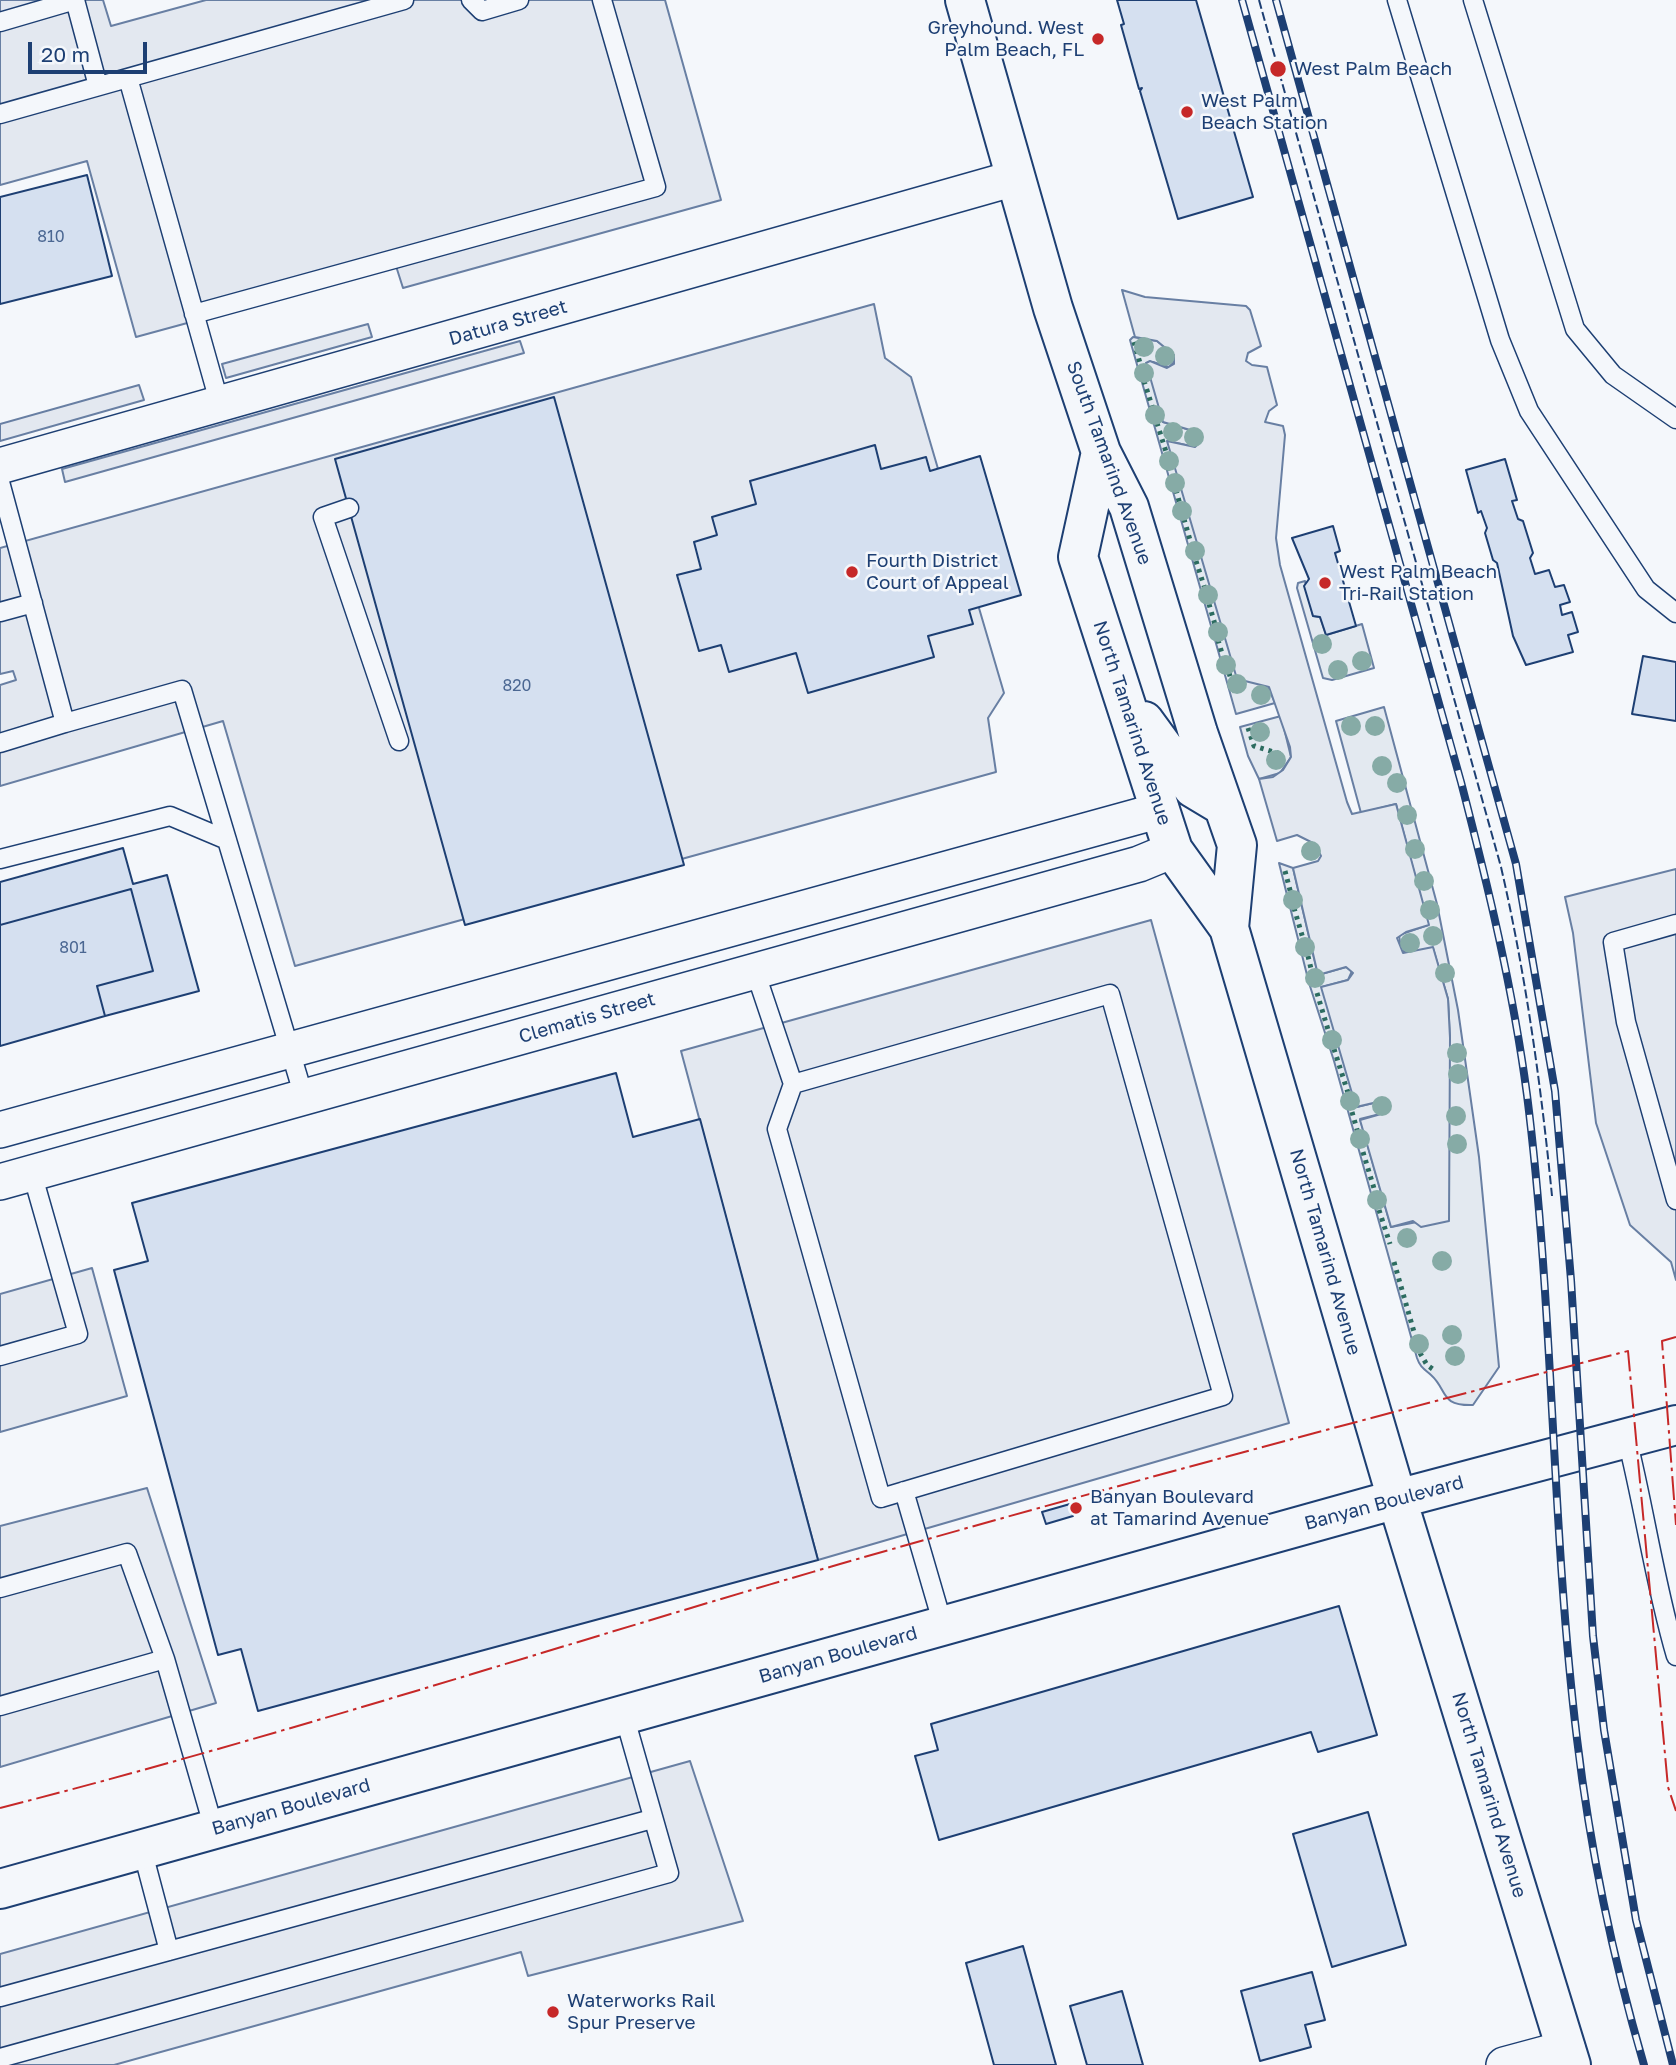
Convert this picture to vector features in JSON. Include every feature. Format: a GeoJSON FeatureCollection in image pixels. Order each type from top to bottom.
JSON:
{"type":"FeatureCollection","features":[{"type":"Feature","properties":{"kind":"street","name":"South Tamarind Avenue"},"geometry":{"type":"LineString","coordinates":[[965,0],[1053,308],[1101,452],[1129,508],[1237,845],[1229,928]]}},
{"type":"Feature","properties":{"kind":"street","name":"Datura Street"},"geometry":{"type":"LineString","coordinates":[[0,466],[1015,178]]}},
{"type":"Feature","properties":{"kind":"street","name":"North Tamarind Avenue"},"geometry":{"type":"LineString","coordinates":[[1101,452],[1079,557],[1173,850],[1229,928],[1398,1499],[1569,2056]]}},
{"type":"Feature","properties":{"kind":"street"},"geometry":{"type":"LineString","coordinates":[[1121,688],[1193,788],[1223,806]]}},
{"type":"Feature","properties":{"kind":"street"},"geometry":{"type":"LineString","coordinates":[[0,1129],[1161,810]]}},
{"type":"Feature","properties":{"kind":"street","name":"Clematis Street"},"geometry":{"type":"LineString","coordinates":[[16,1177],[1139,864],[1173,850]]}},
{"type":"Feature","properties":{"kind":"street","name":"Banyan Boulevard"},"geometry":{"type":"LineString","coordinates":[[0,1889],[1398,1499],[1676,1425]]}},
{"type":"Feature","properties":{"kind":"street"},"geometry":{"type":"LineString","coordinates":[[1504,2065],[1569,2056]]}},
{"type":"Feature","properties":{"kind":"lane"},"geometry":{"type":"LineString","coordinates":[[0,22],[75,0],[98,86]]}},
{"type":"Feature","properties":{"kind":"lane"},"geometry":{"type":"LineString","coordinates":[[0,114],[404,0]]}},
{"type":"Feature","properties":{"kind":"lane"},"geometry":{"type":"LineString","coordinates":[[471,0],[482,11],[519,0]]}},
{"type":"Feature","properties":{"kind":"lane"},"geometry":{"type":"LineString","coordinates":[[194,314],[656,187],[602,0]]}},
{"type":"Feature","properties":{"kind":"lane"},"geometry":{"type":"LineString","coordinates":[[1397,0],[1500,340],[1529,411],[1646,589],[1676,613]]}},
{"type":"Feature","properties":{"kind":"lane"},"geometry":{"type":"LineString","coordinates":[[1473,0],[1575,328],[1613,375],[1676,419]]}},
{"type":"Feature","properties":{"kind":"lane"},"geometry":{"type":"LineString","coordinates":[[128,78],[220,405]]}},
{"type":"Feature","properties":{"kind":"lane"},"geometry":{"type":"LineString","coordinates":[[0,482],[65,723]]}},
{"type":"Feature","properties":{"kind":"lane"},"geometry":{"type":"LineString","coordinates":[[349,508],[323,517],[399,741]]}},
{"type":"Feature","properties":{"kind":"lane"},"geometry":{"type":"LineString","coordinates":[[0,612],[33,603]]}},
{"type":"Feature","properties":{"kind":"lane"},"geometry":{"type":"LineString","coordinates":[[0,743],[182,690],[304,1097]]}},
{"type":"Feature","properties":{"kind":"lane"},"geometry":{"type":"LineString","coordinates":[[0,859],[170,816],[227,841]]}},
{"type":"Feature","properties":{"kind":"lane"},"geometry":{"type":"LineString","coordinates":[[1676,924],[1613,942],[1626,1022],[1676,1200]]}},
{"type":"Feature","properties":{"kind":"lane"},"geometry":{"type":"LineString","coordinates":[[755,971],[793,1084],[777,1129],[881,1498],[1223,1396],[1110,994],[793,1084]]}},
{"type":"Feature","properties":{"kind":"lane"},"geometry":{"type":"LineString","coordinates":[[0,1356],[78,1334],[16,1177]]}},
{"type":"Feature","properties":{"kind":"lane"},"geometry":{"type":"LineString","coordinates":[[1627,1438],[1647,1520],[1658,1597],[1676,1656]]}},
{"type":"Feature","properties":{"kind":"lane"},"geometry":{"type":"LineString","coordinates":[[904,1491],[943,1625]]}},
{"type":"Feature","properties":{"kind":"lane"},"geometry":{"type":"LineString","coordinates":[[0,1588],[127,1553],[165,1659],[214,1829]]}},
{"type":"Feature","properties":{"kind":"lane"},"geometry":{"type":"LineString","coordinates":[[0,1706],[165,1659]]}},
{"type":"Feature","properties":{"kind":"lane"},"geometry":{"type":"LineString","coordinates":[[0,2058],[669,1873],[624,1715]]}},
{"type":"Feature","properties":{"kind":"lane"},"geometry":{"type":"LineString","coordinates":[[0,1997],[652,1819]]}},
{"type":"Feature","properties":{"kind":"lane"},"geometry":{"type":"LineString","coordinates":[[142,1849],[169,1951]]}},
{"type":"Feature","properties":{"kind":"shaded area"},"geometry":{"type":"Polygon","coordinates":[[[0,0],[103,0],[111,26],[206,0],[665,0],[721,200],[403,288],[396,266],[136,337],[87,161],[0,185],[0,0]]]}},
{"type":"Feature","properties":{"kind":"shaded area"},"geometry":{"type":"Polygon","coordinates":[[[1122,290],[1145,297],[1246,306],[1250,310],[1261,346],[1248,353],[1246,361],[1252,365],[1267,367],[1277,405],[1269,411],[1265,422],[1283,426],[1285,435],[1276,538],[1280,565],[1347,802],[1352,814],[1396,804],[1429,925],[1406,932],[1397,938],[1403,953],[1433,947],[1448,999],[1449,1221],[1421,1227],[1413,1221],[1391,1227],[1360,1120],[1388,1112],[1390,1107],[1386,1100],[1356,1107],[1321,987],[1348,980],[1353,973],[1346,967],[1318,975],[1293,868],[1318,861],[1321,856],[1315,844],[1297,835],[1277,841],[1259,779],[1273,777],[1283,770],[1291,757],[1290,747],[1269,687],[1237,679],[1167,441],[1195,447],[1202,440],[1197,432],[1163,422],[1146,363],[1150,361],[1167,368],[1174,364],[1174,355],[1157,341],[1135,337],[1122,290]]]}},
{"type":"Feature","properties":{"kind":"shaded area"},"geometry":{"type":"Polygon","coordinates":[[[874,304],[885,358],[911,377],[1004,693],[988,718],[996,772],[295,966],[223,721],[0,786],[0,685],[16,680],[13,671],[0,674],[0,548],[874,304]]]}},
{"type":"Feature","properties":{"kind":"shaded area"},"geometry":{"type":"Polygon","coordinates":[[[368,324],[372,337],[226,378],[222,364],[368,324]]]}},
{"type":"Feature","properties":{"kind":"shaded area"},"geometry":{"type":"Polygon","coordinates":[[[1133,337],[1157,341],[1174,355],[1175,361],[1169,367],[1153,362],[1163,422],[1197,432],[1202,440],[1195,447],[1168,441],[1275,703],[1236,714],[1130,340],[1133,337]]]}},
{"type":"Feature","properties":{"kind":"shaded area"},"geometry":{"type":"Polygon","coordinates":[[[520,341],[524,353],[65,482],[62,469],[520,341]]]}},
{"type":"Feature","properties":{"kind":"shaded area"},"geometry":{"type":"Polygon","coordinates":[[[139,385],[144,400],[0,441],[0,424],[139,385]]]}},
{"type":"Feature","properties":{"kind":"shaded area"},"geometry":{"type":"Polygon","coordinates":[[[1305,581],[1313,616],[1320,617],[1326,635],[1362,624],[1374,668],[1332,680],[1323,678],[1297,588],[1298,583],[1305,581]]]}},
{"type":"Feature","properties":{"kind":"shaded area"},"geometry":{"type":"Polygon","coordinates":[[[1384,707],[1437,904],[1458,1010],[1479,1157],[1499,1367],[1473,1405],[1462,1405],[1449,1400],[1417,1358],[1334,1061],[1309,983],[1279,863],[1293,868],[1318,975],[1346,967],[1352,971],[1348,980],[1322,987],[1357,1107],[1386,1100],[1390,1107],[1388,1112],[1360,1119],[1391,1227],[1417,1222],[1450,1038],[1448,999],[1433,948],[1407,953],[1401,950],[1399,935],[1428,925],[1396,804],[1361,813],[1336,721],[1384,707]]]}},
{"type":"Feature","properties":{"kind":"shaded area"},"geometry":{"type":"Polygon","coordinates":[[[1281,716],[1291,757],[1280,773],[1259,779],[1248,756],[1240,727],[1281,716]]]}},
{"type":"Feature","properties":{"kind":"shaded area"},"geometry":{"type":"Polygon","coordinates":[[[1676,869],[1676,1280],[1671,1262],[1630,1225],[1596,1123],[1573,933],[1565,897],[1676,869]]]}},
{"type":"Feature","properties":{"kind":"shaded area"},"geometry":{"type":"Polygon","coordinates":[[[1151,920],[1289,1423],[818,1560],[681,1051],[1151,920]]]}},
{"type":"Feature","properties":{"kind":"shaded area"},"geometry":{"type":"Polygon","coordinates":[[[92,1268],[127,1396],[0,1432],[0,1294],[92,1268]]]}},
{"type":"Feature","properties":{"kind":"shaded area"},"geometry":{"type":"Polygon","coordinates":[[[147,1488],[216,1703],[0,1767],[0,1526],[147,1488]]]}},
{"type":"Feature","properties":{"kind":"shaded area"},"geometry":{"type":"Polygon","coordinates":[[[690,1761],[743,1921],[528,1976],[521,1952],[114,2065],[0,2065],[0,1954],[690,1761]]]}},
{"type":"Feature","properties":{"kind":"building","name":"West Palm Beach Station"},"geometry":{"type":"Polygon","coordinates":[[[1117,0],[1196,0],[1253,197],[1178,219],[1140,91],[1142,88],[1139,89],[1121,25],[1124,24],[1117,0]]]}},
{"type":"Feature","properties":{"kind":"building"},"geometry":{"type":"Polygon","coordinates":[[[87,175],[112,276],[0,304],[0,197],[87,175]]]}},
{"type":"Feature","properties":{"kind":"building"},"geometry":{"type":"Polygon","coordinates":[[[554,397],[684,865],[465,925],[335,459],[554,397]]]}},
{"type":"Feature","properties":{"kind":"building","name":"Fourth District Court of Appeal"},"geometry":{"type":"Polygon","coordinates":[[[875,445],[881,469],[926,457],[930,471],[980,456],[1021,595],[969,610],[973,624],[928,636],[934,657],[808,693],[796,653],[729,672],[721,645],[699,651],[677,575],[701,569],[694,542],[717,535],[712,517],[756,504],[750,481],[875,445]]]}},
{"type":"Feature","properties":{"kind":"building"},"geometry":{"type":"Polygon","coordinates":[[[1505,459],[1517,500],[1512,501],[1518,519],[1523,521],[1533,553],[1530,558],[1535,574],[1549,570],[1555,587],[1564,585],[1570,602],[1560,605],[1562,615],[1572,612],[1578,632],[1568,635],[1573,652],[1526,665],[1513,636],[1497,563],[1493,560],[1485,533],[1487,528],[1481,511],[1478,513],[1466,470],[1505,459]]]}},
{"type":"Feature","properties":{"kind":"building","name":"West Palm Beach Tri-Rail Station"},"geometry":{"type":"Polygon","coordinates":[[[1333,526],[1340,551],[1335,553],[1356,626],[1326,635],[1320,617],[1313,616],[1304,586],[1309,579],[1292,538],[1333,526]]]}},
{"type":"Feature","properties":{"kind":"building"},"geometry":{"type":"Polygon","coordinates":[[[1643,656],[1676,662],[1676,721],[1632,714],[1643,656]]]}},
{"type":"Feature","properties":{"kind":"building"},"geometry":{"type":"Polygon","coordinates":[[[123,848],[133,884],[167,875],[199,991],[105,1016],[97,986],[153,971],[131,889],[0,925],[0,882],[123,848]]]}},
{"type":"Feature","properties":{"kind":"building"},"geometry":{"type":"Polygon","coordinates":[[[131,889],[153,971],[97,986],[105,1016],[0,1046],[0,925],[131,889]]]}},
{"type":"Feature","properties":{"kind":"building"},"geometry":{"type":"Polygon","coordinates":[[[616,1073],[633,1137],[700,1119],[818,1560],[258,1711],[241,1649],[218,1655],[114,1270],[148,1261],[132,1203],[616,1073]]]}},
{"type":"Feature","properties":{"kind":"building"},"geometry":{"type":"Polygon","coordinates":[[[1070,1504],[1073,1516],[1046,1524],[1042,1512],[1070,1504]]]}},
{"type":"Feature","properties":{"kind":"building"},"geometry":{"type":"Polygon","coordinates":[[[1339,1606],[1377,1735],[1318,1752],[1311,1732],[939,1840],[915,1756],[938,1750],[931,1724],[1339,1606]]]}},
{"type":"Feature","properties":{"kind":"building"},"geometry":{"type":"Polygon","coordinates":[[[1368,1812],[1406,1945],[1332,1967],[1293,1834],[1368,1812]]]}},
{"type":"Feature","properties":{"kind":"building"},"geometry":{"type":"Polygon","coordinates":[[[1023,1946],[1056,2065],[994,2065],[966,1963],[1023,1946]]]}},
{"type":"Feature","properties":{"kind":"building"},"geometry":{"type":"Polygon","coordinates":[[[1312,1972],[1325,2020],[1305,2025],[1311,2047],[1260,2061],[1241,1991],[1312,1972]]]}},
{"type":"Feature","properties":{"kind":"building"},"geometry":{"type":"Polygon","coordinates":[[[1122,1991],[1143,2065],[1087,2065],[1070,2006],[1122,1991]]]}},
{"type":"Feature","properties":{"kind":"railway"},"geometry":{"type":"LineString","coordinates":[[1242,0],[1461,782],[1507,977],[1527,1095],[1536,1175],[1562,1578],[1577,1739],[1604,1904],[1644,2065]]}},
{"type":"Feature","properties":{"kind":"railway"},"geometry":{"type":"LineString","coordinates":[[1276,0],[1516,864],[1555,1091],[1571,1280],[1593,1636],[1604,1730],[1636,1920],[1673,2065]]}},
{"type":"Feature","properties":{"kind":"hedge"},"geometry":{"type":"LineString","coordinates":[[1134,342],[1142,370]]}},
{"type":"Feature","properties":{"kind":"hedge"},"geometry":{"type":"LineString","coordinates":[[1144,381],[1154,412]]}},
{"type":"Feature","properties":{"kind":"hedge"},"geometry":{"type":"LineString","coordinates":[[1157,423],[1167,455]]}},
{"type":"Feature","properties":{"kind":"hedge"},"geometry":{"type":"LineString","coordinates":[[1169,467],[1173,480]]}},
{"type":"Feature","properties":{"kind":"hedge"},"geometry":{"type":"LineString","coordinates":[[1176,490],[1181,508]]}},
{"type":"Feature","properties":{"kind":"hedge"},"geometry":{"type":"LineString","coordinates":[[1184,519],[1192,547]]}},
{"type":"Feature","properties":{"kind":"hedge"},"geometry":{"type":"LineString","coordinates":[[1196,561],[1205,589]]}},
{"type":"Feature","properties":{"kind":"hedge"},"geometry":{"type":"LineString","coordinates":[[1209,604],[1216,628]]}},
{"type":"Feature","properties":{"kind":"hedge"},"geometry":{"type":"LineString","coordinates":[[1218,640],[1224,660]]}},
{"type":"Feature","properties":{"kind":"hedge"},"geometry":{"type":"LineString","coordinates":[[1229,673],[1236,695]]}},
{"type":"Feature","properties":{"kind":"hedge"},"geometry":{"type":"LineString","coordinates":[[1248,728],[1254,746],[1284,755]]}},
{"type":"Feature","properties":{"kind":"hedge"},"geometry":{"type":"LineString","coordinates":[[1285,871],[1291,894]]}},
{"type":"Feature","properties":{"kind":"hedge"},"geometry":{"type":"LineString","coordinates":[[1294,908],[1304,942]]}},
{"type":"Feature","properties":{"kind":"hedge"},"geometry":{"type":"LineString","coordinates":[[1308,956],[1312,973]]}},
{"type":"Feature","properties":{"kind":"hedge"},"geometry":{"type":"LineString","coordinates":[[1317,993],[1329,1033]]}},
{"type":"Feature","properties":{"kind":"hedge"},"geometry":{"type":"LineString","coordinates":[[1334,1049],[1349,1096]]}},
{"type":"Feature","properties":{"kind":"hedge"},"geometry":{"type":"LineString","coordinates":[[1352,1112],[1358,1133]]}},
{"type":"Feature","properties":{"kind":"hedge"},"geometry":{"type":"LineString","coordinates":[[1363,1152],[1376,1195]]}},
{"type":"Feature","properties":{"kind":"hedge"},"geometry":{"type":"LineString","coordinates":[[1379,1210],[1390,1244]]}},
{"type":"Feature","properties":{"kind":"hedge"},"geometry":{"type":"LineString","coordinates":[[1394,1262],[1416,1339]]}},
{"type":"Feature","properties":{"kind":"hedge"},"geometry":{"type":"LineString","coordinates":[[1420,1353],[1427,1365],[1434,1370]]}},
{"type":"Feature","properties":{"kind":"fence"},"geometry":{"type":"LineString","coordinates":[[1259,0],[1501,867],[1532,1031],[1552,1196]]}},
{"type":"Feature","properties":{"kind":"power"},"geometry":{"type":"LineString","coordinates":[[1676,1337],[1662,1341],[1676,1525]]}},
{"type":"Feature","properties":{"kind":"power"},"geometry":{"type":"LineString","coordinates":[[0,1808],[316,1721],[938,1536],[1628,1351],[1668,1787],[1676,1811]]}},
{"type":"Feature","properties":{"kind":"place","name":"Greyhound. West Palm Beach, FL"},"geometry":{"type":"Point","coordinates":[1098,39]}},
{"type":"Feature","properties":{"kind":"place","name":"West Palm Beach"},"geometry":{"type":"Point","coordinates":[1278,69]}},
{"type":"Feature","properties":{"kind":"place","name":"West Palm Beach Station"},"geometry":{"type":"Point","coordinates":[1187,112]}},
{"type":"Feature","properties":{"kind":"place","name":"Fourth District Court of Appeal"},"geometry":{"type":"Point","coordinates":[852,572]}},
{"type":"Feature","properties":{"kind":"place","name":"West Palm Beach Tri-Rail Station"},"geometry":{"type":"Point","coordinates":[1325,583]}},
{"type":"Feature","properties":{"kind":"place","name":"Banyan Boulevard at Tamarind Avenue"},"geometry":{"type":"Point","coordinates":[1076,1508]}},
{"type":"Feature","properties":{"kind":"place","name":"Waterworks Rail Spur Preserve"},"geometry":{"type":"Point","coordinates":[553,2012]}}]}
